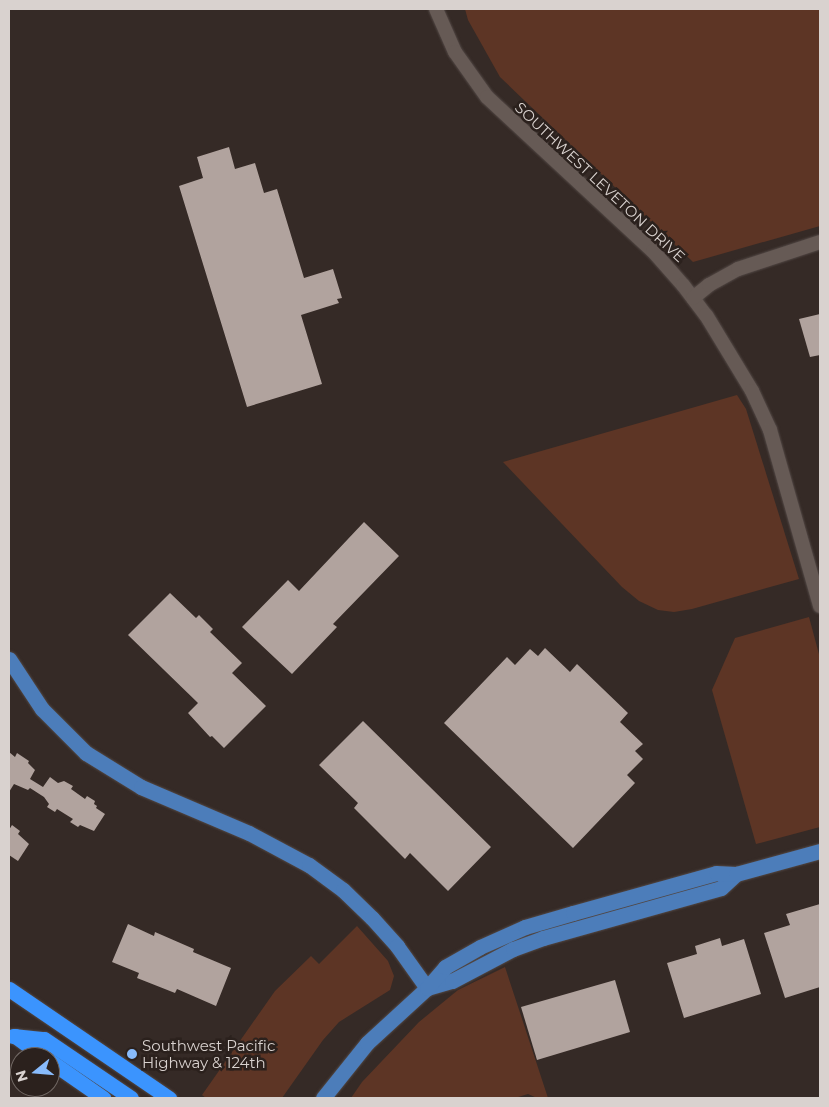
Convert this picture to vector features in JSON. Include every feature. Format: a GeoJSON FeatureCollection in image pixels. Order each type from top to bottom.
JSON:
{"type":"FeatureCollection","features":[{"type":"Feature","properties":{"kind":"highway"},"geometry":{"type":"LineString","coordinates":[[9,989],[169,1098]]}},
{"type":"Feature","properties":{"kind":"highway"},"geometry":{"type":"LineString","coordinates":[[11,1034],[30,1047]]}},
{"type":"Feature","properties":{"kind":"highway"},"geometry":{"type":"LineString","coordinates":[[11,1034],[44,1039],[131,1098]]}},
{"type":"Feature","properties":{"kind":"highway"},"geometry":{"type":"LineString","coordinates":[[60,1068],[103,1098]]}},
{"type":"Feature","properties":{"kind":"main road"},"geometry":{"type":"LineString","coordinates":[[9,659],[42,709],[86,752],[141,787],[256,836],[315,869],[342,890],[372,918],[397,946],[427,988]]}},
{"type":"Feature","properties":{"kind":"main road"},"geometry":{"type":"LineString","coordinates":[[323,1098],[380,1030],[427,988],[452,980],[513,949],[543,938],[721,888],[736,874],[820,851]]}},
{"type":"Feature","properties":{"kind":"street","name":"SOUTHWEST LEVETON DRIVE"},"geometry":{"type":"LineString","coordinates":[[436,9],[455,52],[487,97],[653,251],[693,298],[736,364],[767,420],[778,452],[820,606]]}},
{"type":"Feature","properties":{"kind":"street"},"geometry":{"type":"LineString","coordinates":[[693,298],[709,285],[738,269],[820,242]]}},
{"type":"Feature","properties":{"kind":"shaded area"},"geometry":{"type":"Polygon","coordinates":[[[465,9],[820,9],[820,226],[693,262],[500,77],[468,20],[465,9]]]}},
{"type":"Feature","properties":{"kind":"shaded area"},"geometry":{"type":"Polygon","coordinates":[[[737,395],[746,409],[799,579],[692,609],[674,612],[658,610],[639,601],[622,587],[503,462],[737,395]]]}},
{"type":"Feature","properties":{"kind":"shaded area"},"geometry":{"type":"Polygon","coordinates":[[[809,617],[820,658],[820,827],[756,844],[712,690],[735,638],[809,617]]]}},
{"type":"Feature","properties":{"kind":"shaded area"},"geometry":{"type":"Polygon","coordinates":[[[357,926],[388,961],[394,976],[390,990],[339,1022],[323,1040],[282,1098],[206,1098],[202,1095],[275,991],[311,956],[319,964],[357,926]]]}},
{"type":"Feature","properties":{"kind":"shaded area"},"geometry":{"type":"Polygon","coordinates":[[[505,967],[548,1098],[537,1098],[528,1094],[515,1098],[351,1098],[362,1082],[419,1022],[458,990],[505,967]]]}},
{"type":"Feature","properties":{"kind":"building"},"geometry":{"type":"Polygon","coordinates":[[[229,147],[235,169],[255,163],[264,193],[277,189],[304,278],[333,269],[342,298],[337,299],[339,303],[301,315],[322,384],[247,407],[179,186],[203,178],[197,157],[229,147]]]}},
{"type":"Feature","properties":{"kind":"building"},"geometry":{"type":"Polygon","coordinates":[[[820,314],[820,355],[810,357],[799,319],[820,314]]]}},
{"type":"Feature","properties":{"kind":"building"},"geometry":{"type":"Polygon","coordinates":[[[364,522],[399,556],[333,624],[337,627],[292,674],[242,627],[288,580],[299,591],[364,522]]]}},
{"type":"Feature","properties":{"kind":"building"},"geometry":{"type":"Polygon","coordinates":[[[170,593],[196,618],[199,615],[213,629],[210,632],[242,663],[232,673],[266,706],[224,748],[212,736],[210,737],[188,713],[198,703],[128,635],[170,593]]]}},
{"type":"Feature","properties":{"kind":"building"},"geometry":{"type":"Polygon","coordinates":[[[545,648],[570,672],[577,664],[628,713],[620,722],[643,744],[635,751],[643,759],[627,775],[635,783],[573,848],[444,723],[507,657],[515,665],[530,649],[538,656],[545,648]]]}},
{"type":"Feature","properties":{"kind":"building"},"geometry":{"type":"Polygon","coordinates":[[[363,721],[491,847],[448,891],[410,853],[405,859],[354,808],[358,803],[319,765],[363,721]]]}},
{"type":"Feature","properties":{"kind":"building"},"geometry":{"type":"Polygon","coordinates":[[[9,752],[15,757],[17,753],[29,761],[28,763],[35,770],[30,779],[43,787],[50,777],[58,783],[64,781],[73,786],[71,789],[85,799],[87,796],[95,801],[96,808],[105,814],[94,831],[80,825],[78,827],[70,822],[73,819],[57,809],[55,812],[47,807],[49,804],[44,797],[30,788],[28,790],[14,784],[9,792],[9,752]]]}},
{"type":"Feature","properties":{"kind":"building"},"geometry":{"type":"Polygon","coordinates":[[[12,825],[20,831],[18,834],[29,844],[18,861],[9,855],[9,830],[12,825]]]}},
{"type":"Feature","properties":{"kind":"building"},"geometry":{"type":"Polygon","coordinates":[[[820,904],[820,987],[785,998],[764,933],[790,925],[786,914],[820,904]]]}},
{"type":"Feature","properties":{"kind":"building"},"geometry":{"type":"Polygon","coordinates":[[[128,924],[154,936],[155,932],[194,949],[193,952],[231,968],[216,1006],[177,989],[175,993],[137,978],[139,973],[112,962],[128,924]]]}},
{"type":"Feature","properties":{"kind":"building"},"geometry":{"type":"Polygon","coordinates":[[[720,938],[722,946],[744,939],[761,994],[684,1018],[667,963],[697,954],[695,946],[720,938]]]}},
{"type":"Feature","properties":{"kind":"building"},"geometry":{"type":"Polygon","coordinates":[[[615,980],[630,1032],[537,1060],[521,1007],[615,980]]]}},
{"type":"Feature","properties":{"kind":"place","name":"Southwest Pacific Highway & 124th"},"geometry":{"type":"Point","coordinates":[132,1054]}}]}
